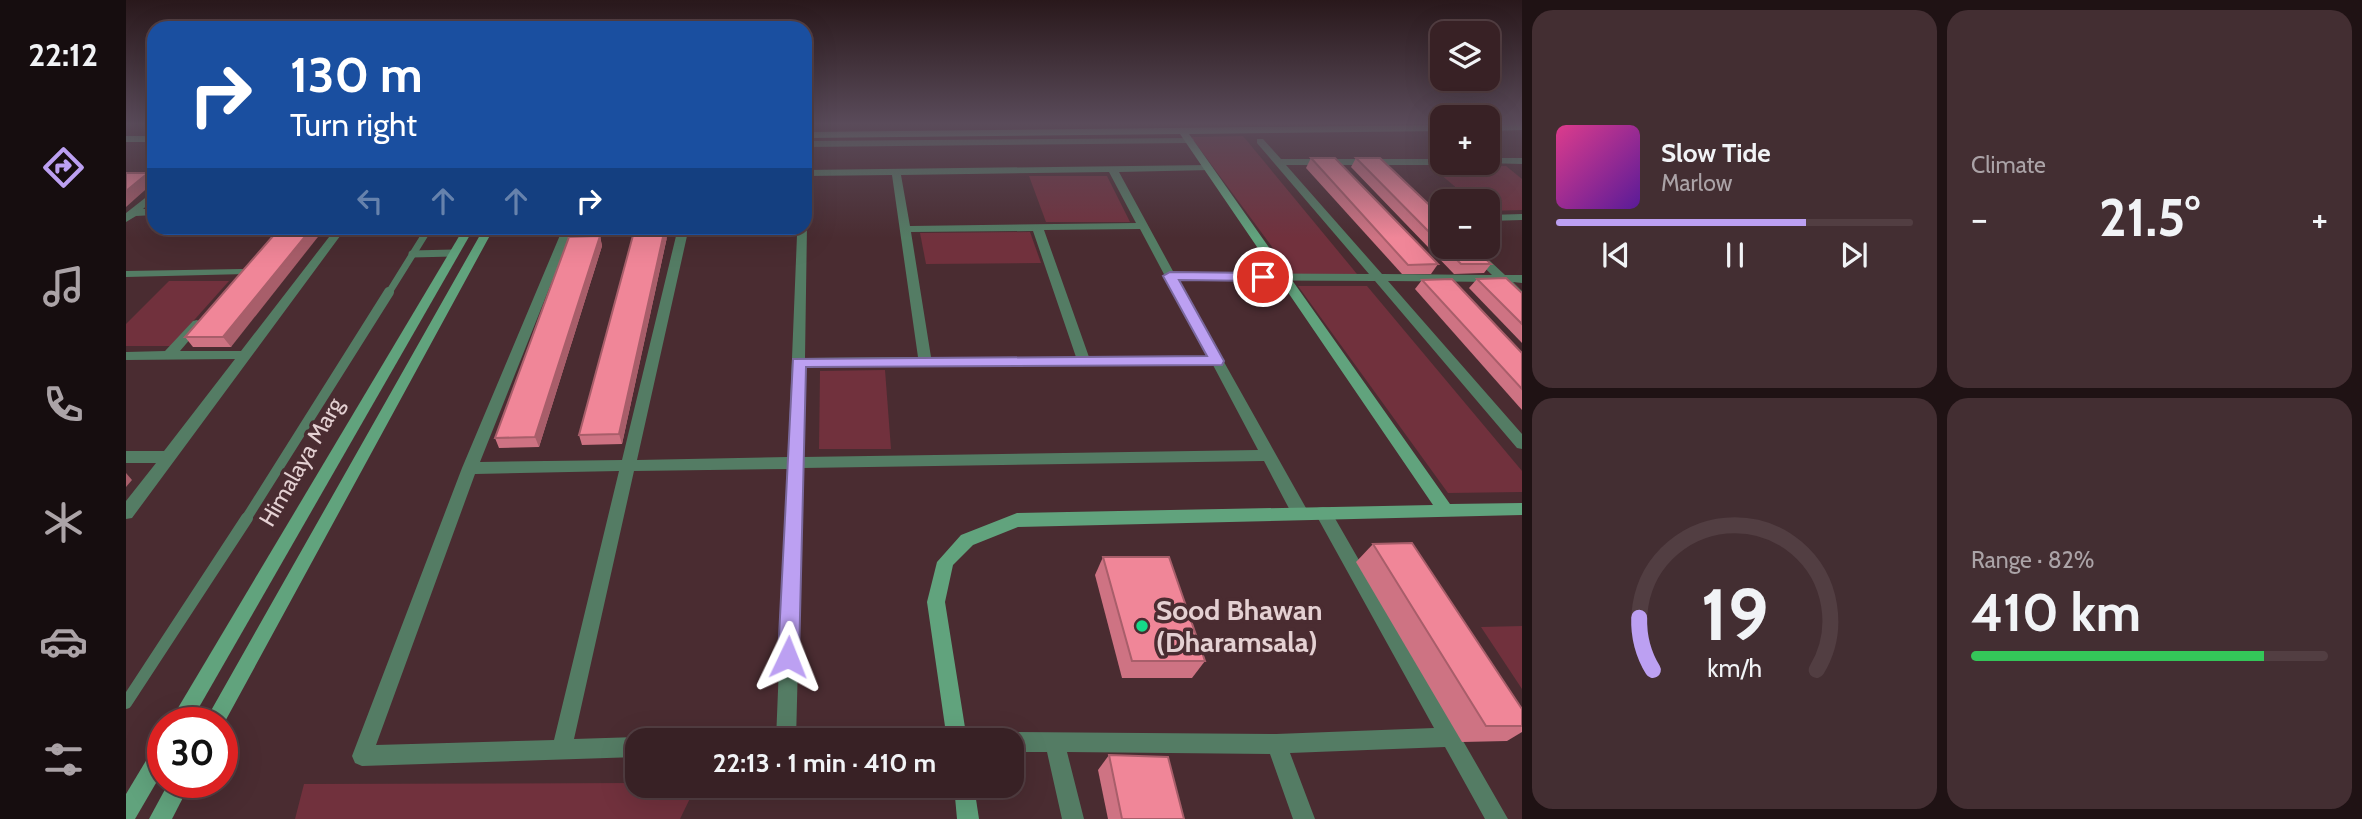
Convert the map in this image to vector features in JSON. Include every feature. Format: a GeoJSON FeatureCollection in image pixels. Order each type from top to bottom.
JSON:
{"type":"FeatureCollection","features":[{"type":"Feature","properties":{"kind":"main road"},"geometry":{"type":"LineString","coordinates":[[1204,162],[1445,509]]}},
{"type":"Feature","properties":{"kind":"main road","name":"Himalaya Marg"},"geometry":{"type":"LineString","coordinates":[[189,707],[465,235]]}},
{"type":"Feature","properties":{"kind":"main road"},"geometry":{"type":"LineString","coordinates":[[223,707],[485,235]]}},
{"type":"Feature","properties":{"kind":"main road"},"geometry":{"type":"LineString","coordinates":[[955,728],[936,602],[945,562],[967,540],[1017,520],[1522,509]]}},
{"type":"Feature","properties":{"kind":"main road"},"geometry":{"type":"LineString","coordinates":[[126,814],[147,778]]}},
{"type":"Feature","properties":{"kind":"main road"},"geometry":{"type":"LineString","coordinates":[[160,819],[172,798]]}},
{"type":"Feature","properties":{"kind":"main road"},"geometry":{"type":"LineString","coordinates":[[965,798],[968,819]]}},
{"type":"Feature","properties":{"kind":"street"},"geometry":{"type":"LineString","coordinates":[[1278,162],[1522,444]]}},
{"type":"Feature","properties":{"kind":"street"},"geometry":{"type":"LineString","coordinates":[[1382,162],[1392,171]]}},
{"type":"Feature","properties":{"kind":"street"},"geometry":{"type":"LineString","coordinates":[[812,173],[1208,168]]}},
{"type":"Feature","properties":{"kind":"street"},"geometry":{"type":"LineString","coordinates":[[1112,169],[1300,513]]}},
{"type":"Feature","properties":{"kind":"street"},"geometry":{"type":"LineString","coordinates":[[896,172],[925,362]]}},
{"type":"Feature","properties":{"kind":"street"},"geometry":{"type":"LineString","coordinates":[[126,175],[147,175]]}},
{"type":"Feature","properties":{"kind":"street"},"geometry":{"type":"LineString","coordinates":[[129,216],[147,200]]}},
{"type":"Feature","properties":{"kind":"street"},"geometry":{"type":"LineString","coordinates":[[129,216],[147,213]]}},
{"type":"Feature","properties":{"kind":"street"},"geometry":{"type":"LineString","coordinates":[[1500,218],[1522,217]]}},
{"type":"Feature","properties":{"kind":"street"},"geometry":{"type":"LineString","coordinates":[[904,229],[1143,226]]}},
{"type":"Feature","properties":{"kind":"street"},"geometry":{"type":"LineString","coordinates":[[1037,228],[1084,362]]}},
{"type":"Feature","properties":{"kind":"street"},"geometry":{"type":"LineString","coordinates":[[126,513],[336,235]]}},
{"type":"Feature","properties":{"kind":"street"},"geometry":{"type":"LineString","coordinates":[[565,235],[470,468],[362,755],[625,747]]}},
{"type":"Feature","properties":{"kind":"street"},"geometry":{"type":"LineString","coordinates":[[562,749],[682,235]]}},
{"type":"Feature","properties":{"kind":"street"},"geometry":{"type":"LineString","coordinates":[[786,728],[803,235]]}},
{"type":"Feature","properties":{"kind":"street"},"geometry":{"type":"LineString","coordinates":[[1481,259],[1522,298]]}},
{"type":"Feature","properties":{"kind":"street"},"geometry":{"type":"LineString","coordinates":[[126,274],[246,268],[233,283]]}},
{"type":"Feature","properties":{"kind":"street"},"geometry":{"type":"LineString","coordinates":[[1170,276],[1380,280],[1522,279]]}},
{"type":"Feature","properties":{"kind":"street"},"geometry":{"type":"LineString","coordinates":[[169,355],[206,314]]}},
{"type":"Feature","properties":{"kind":"street"},"geometry":{"type":"LineString","coordinates":[[126,356],[246,355]]}},
{"type":"Feature","properties":{"kind":"street"},"geometry":{"type":"LineString","coordinates":[[798,362],[1217,361]]}},
{"type":"Feature","properties":{"kind":"street"},"geometry":{"type":"LineString","coordinates":[[470,468],[1268,455]]}},
{"type":"Feature","properties":{"kind":"street"},"geometry":{"type":"LineString","coordinates":[[126,457],[169,457]]}},
{"type":"Feature","properties":{"kind":"street"},"geometry":{"type":"LineString","coordinates":[[1323,513],[1497,819]]}},
{"type":"Feature","properties":{"kind":"street"},"geometry":{"type":"LineString","coordinates":[[1024,742],[1276,744],[1450,737]]}},
{"type":"Feature","properties":{"kind":"street"},"geometry":{"type":"LineString","coordinates":[[1055,742],[1073,819]]}},
{"type":"Feature","properties":{"kind":"street"},"geometry":{"type":"LineString","coordinates":[[1276,744],[1304,819]]}},
{"type":"Feature","properties":{"kind":"lane"},"geometry":{"type":"LineString","coordinates":[[126,703],[257,503],[424,235]]}},
{"type":"Feature","properties":{"kind":"lane"},"geometry":{"type":"LineString","coordinates":[[412,254],[453,253]]}},
{"type":"Feature","properties":{"kind":"shaded area"},"geometry":{"type":"Polygon","coordinates":[[[1210,162],[1265,162],[1357,274],[1292,274],[1210,162]]]}},
{"type":"Feature","properties":{"kind":"shaded area"},"geometry":{"type":"Polygon","coordinates":[[[1500,166],[1506,166],[1522,179],[1522,210],[1500,211],[1500,189],[1458,189],[1441,175],[1500,175],[1500,166]]]}},
{"type":"Feature","properties":{"kind":"shaded area"},"geometry":{"type":"Polygon","coordinates":[[[1029,176],[1107,176],[1130,222],[1046,222],[1029,176]]]}},
{"type":"Feature","properties":{"kind":"shaded area"},"geometry":{"type":"Polygon","coordinates":[[[1030,232],[1041,263],[926,264],[920,233],[1030,232]]]}},
{"type":"Feature","properties":{"kind":"shaded area"},"geometry":{"type":"Polygon","coordinates":[[[169,281],[229,281],[171,346],[126,346],[126,324],[169,281]]]}},
{"type":"Feature","properties":{"kind":"shaded area"},"geometry":{"type":"Polygon","coordinates":[[[1298,286],[1367,286],[1522,471],[1522,492],[1448,493],[1298,286]]]}},
{"type":"Feature","properties":{"kind":"shaded area"},"geometry":{"type":"Polygon","coordinates":[[[885,370],[891,449],[819,449],[820,371],[885,370]]]}},
{"type":"Feature","properties":{"kind":"shaded area"},"geometry":{"type":"Polygon","coordinates":[[[1522,626],[1522,689],[1481,627],[1522,626]]]}},
{"type":"Feature","properties":{"kind":"shaded area"},"geometry":{"type":"Polygon","coordinates":[[[625,783],[625,798],[690,798],[680,819],[295,819],[304,784],[625,783]]]}},
{"type":"Feature","properties":{"kind":"building"},"geometry":{"type":"Polygon","coordinates":[[[1315,162],[1339,162],[1430,256],[1430,259],[1438,264],[1408,265],[1315,162]]]}},
{"type":"Feature","properties":{"kind":"building"},"geometry":{"type":"Polygon","coordinates":[[[1360,162],[1384,162],[1430,206],[1430,233],[1360,162]]]}},
{"type":"Feature","properties":{"kind":"building"},"geometry":{"type":"Polygon","coordinates":[[[126,173],[147,173],[147,174],[126,191],[126,173]]]}},
{"type":"Feature","properties":{"kind":"building"},"geometry":{"type":"Polygon","coordinates":[[[274,235],[306,235],[223,337],[185,337],[274,235]]]}},
{"type":"Feature","properties":{"kind":"building"},"geometry":{"type":"Polygon","coordinates":[[[633,235],[663,235],[619,434],[579,435],[633,235]]]}},
{"type":"Feature","properties":{"kind":"building"},"geometry":{"type":"Polygon","coordinates":[[[600,236],[535,437],[495,438],[569,237],[600,236]]]}},
{"type":"Feature","properties":{"kind":"building"},"geometry":{"type":"Polygon","coordinates":[[[1456,259],[1486,259],[1491,264],[1461,264],[1456,259]]]}},
{"type":"Feature","properties":{"kind":"building"},"geometry":{"type":"Polygon","coordinates":[[[1506,278],[1522,293],[1522,324],[1477,279],[1506,278]]]}},
{"type":"Feature","properties":{"kind":"building"},"geometry":{"type":"Polygon","coordinates":[[[1452,279],[1522,353],[1522,389],[1422,280],[1452,279]]]}},
{"type":"Feature","properties":{"kind":"building"},"geometry":{"type":"Polygon","coordinates":[[[1412,543],[1522,709],[1522,726],[1486,726],[1373,544],[1412,543]]]}},
{"type":"Feature","properties":{"kind":"building","name":"Sood Bhawan (Dharamsala)"},"geometry":{"type":"Polygon","coordinates":[[[1103,557],[1169,557],[1205,661],[1132,661],[1103,557]]]}},
{"type":"Feature","properties":{"kind":"building"},"geometry":{"type":"Polygon","coordinates":[[[1109,755],[1168,757],[1184,819],[1122,819],[1109,755]]]}},
{"type":"Feature","properties":{"kind":"place","name":"Sood Bhawan (Dharamsala)"},"geometry":{"type":"Point","coordinates":[1142,626]}},
{"type":"Feature","properties":{"kind":"route"},"geometry":{"type":"LineString","coordinates":[[788,657],[798,362],[1217,361],[1170,276],[1263,277]]}}]}
